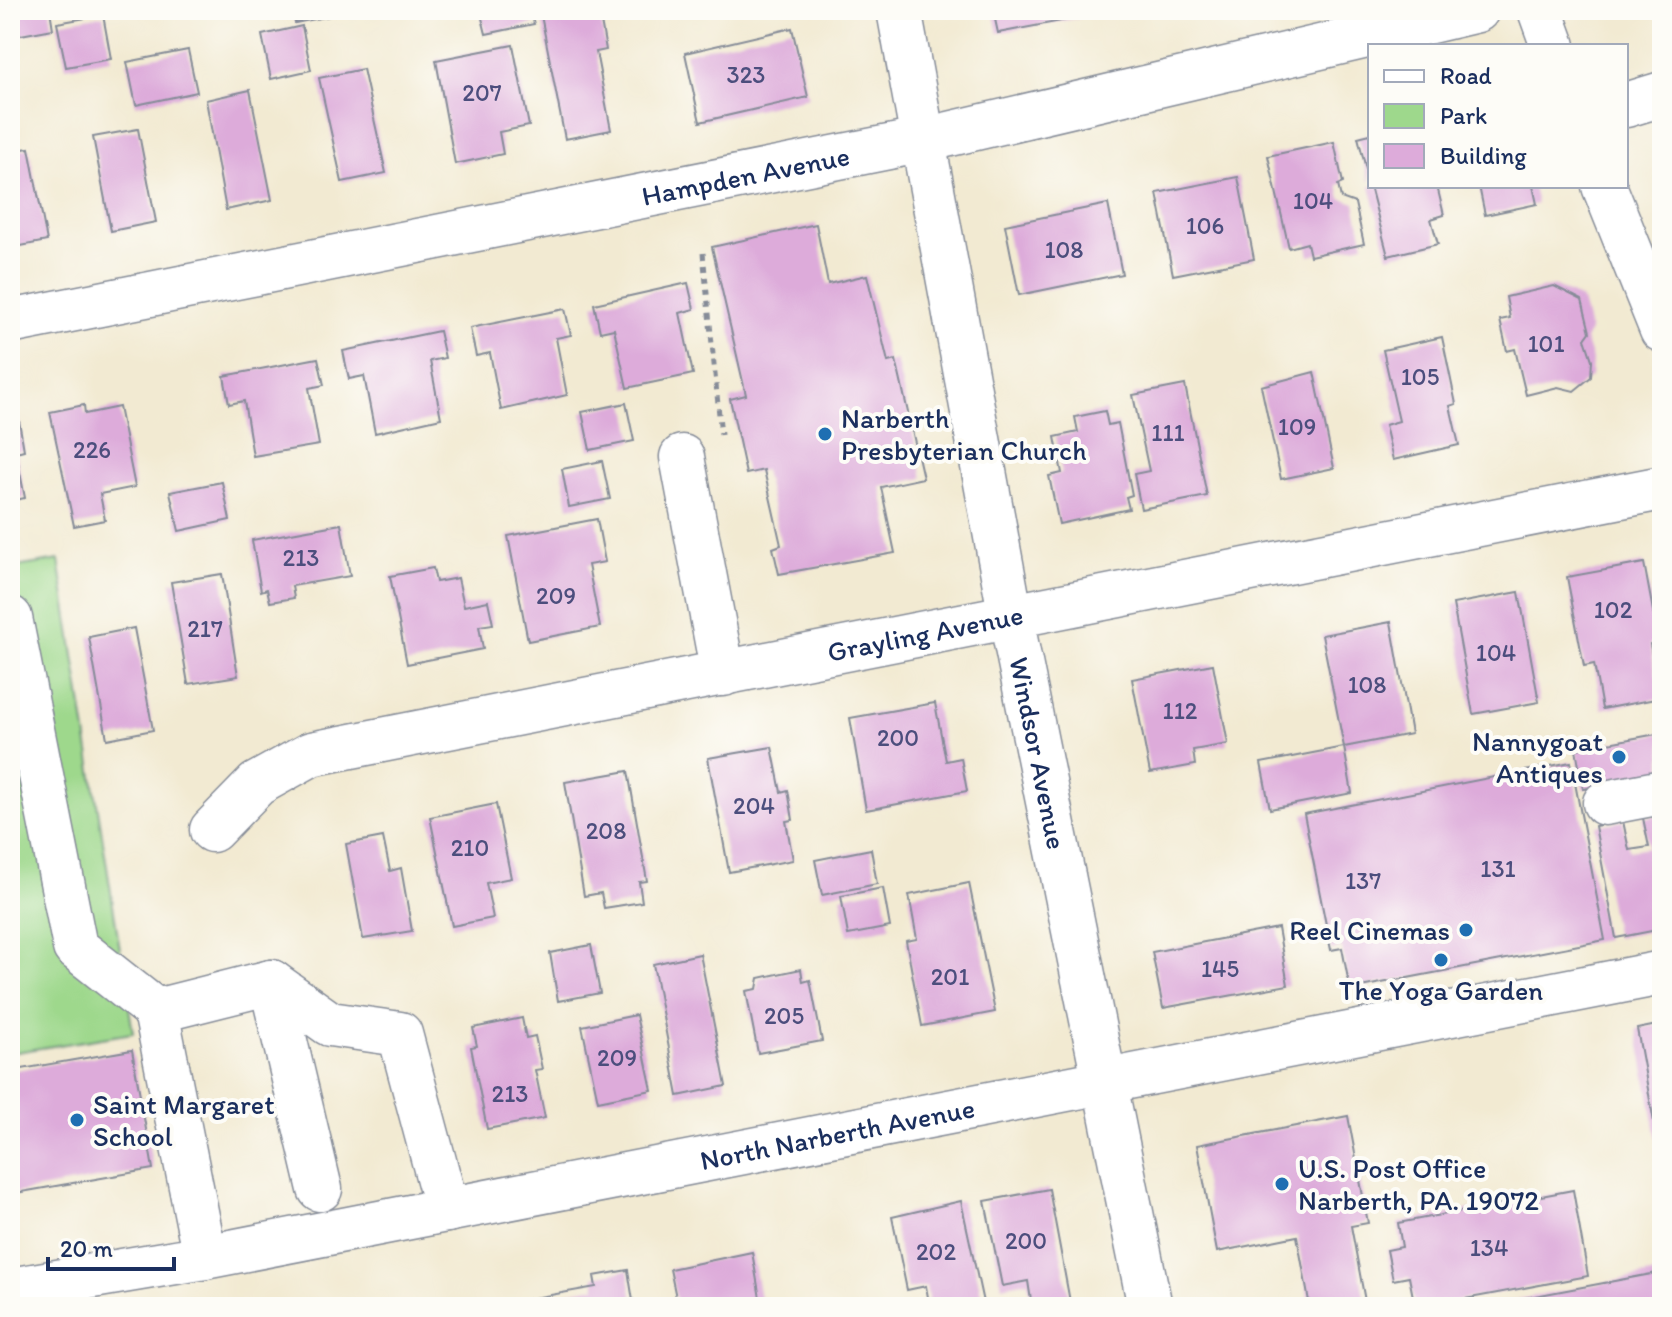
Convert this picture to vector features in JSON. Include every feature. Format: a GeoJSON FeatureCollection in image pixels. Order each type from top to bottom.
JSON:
{"type":"FeatureCollection","features":[{"type":"Feature","properties":{"kind":"street","name":"Windsor Avenue"},"geometry":{"type":"LineString","coordinates":[[899,10],[1011,618],[1150,1307]]}},
{"type":"Feature","properties":{"kind":"street","name":"Hampden Avenue"},"geometry":{"type":"LineString","coordinates":[[10,322],[924,140],[1477,10]]}},
{"type":"Feature","properties":{"kind":"street"},"geometry":{"type":"LineString","coordinates":[[1540,10],[1552,44]]}},
{"type":"Feature","properties":{"kind":"street"},"geometry":{"type":"LineString","coordinates":[[1628,104],[1662,94]]}},
{"type":"Feature","properties":{"kind":"street"},"geometry":{"type":"LineString","coordinates":[[1605,188],[1662,330]]}},
{"type":"Feature","properties":{"kind":"street"},"geometry":{"type":"LineString","coordinates":[[682,457],[723,674]]}},
{"type":"Feature","properties":{"kind":"street","name":"Grayling Avenue"},"geometry":{"type":"LineString","coordinates":[[212,830],[257,784],[311,754],[1662,488]]}},
{"type":"Feature","properties":{"kind":"street"},"geometry":{"type":"LineString","coordinates":[[10,618],[75,947],[156,1011],[205,1257]]}},
{"type":"Feature","properties":{"kind":"street"},"geometry":{"type":"LineString","coordinates":[[1605,803],[1662,792]]}},
{"type":"Feature","properties":{"kind":"street","name":"North Narberth Avenue"},"geometry":{"type":"LineString","coordinates":[[10,1290],[205,1257],[1662,973]]}},
{"type":"Feature","properties":{"kind":"street"},"geometry":{"type":"LineString","coordinates":[[156,1011],[271,982],[330,1024],[400,1034],[447,1210]]}},
{"type":"Feature","properties":{"kind":"street"},"geometry":{"type":"LineString","coordinates":[[271,982],[320,1189]]}},
{"type":"Feature","properties":{"kind":"path"},"geometry":{"type":"LineString","coordinates":[[703,253],[721,435]]}},
{"type":"Feature","properties":{"kind":"green space"},"geometry":{"type":"Polygon","coordinates":[[[59,560],[133,1033],[10,1053],[10,568],[59,560]]]}},
{"type":"Feature","properties":{"kind":"building"},"geometry":{"type":"Polygon","coordinates":[[[10,10],[50,10],[53,29],[10,37],[10,10]]]}},
{"type":"Feature","properties":{"kind":"building"},"geometry":{"type":"Polygon","coordinates":[[[292,10],[339,10],[340,14],[295,23],[292,10]]]}},
{"type":"Feature","properties":{"kind":"building"},"geometry":{"type":"Polygon","coordinates":[[[480,10],[530,10],[534,24],[486,34],[480,10]]]}},
{"type":"Feature","properties":{"kind":"building"},"geometry":{"type":"Polygon","coordinates":[[[540,10],[599,10],[606,50],[596,52],[611,130],[565,139],[540,10]]]}},
{"type":"Feature","properties":{"kind":"building"},"geometry":{"type":"Polygon","coordinates":[[[993,10],[1092,10],[1093,15],[998,33],[993,10]]]}},
{"type":"Feature","properties":{"kind":"building"},"geometry":{"type":"Polygon","coordinates":[[[103,15],[111,59],[66,67],[57,23],[103,15]]]}},
{"type":"Feature","properties":{"kind":"building"},"geometry":{"type":"Polygon","coordinates":[[[302,26],[311,70],[271,79],[262,35],[302,26]]]}},
{"type":"Feature","properties":{"kind":"building"},"geometry":{"type":"Polygon","coordinates":[[[792,28],[808,97],[700,122],[685,53],[792,28]]]}},
{"type":"Feature","properties":{"kind":"building"},"geometry":{"type":"Polygon","coordinates":[[[513,45],[529,126],[499,132],[503,154],[455,164],[436,60],[513,45]]]}},
{"type":"Feature","properties":{"kind":"building"},"geometry":{"type":"Polygon","coordinates":[[[188,50],[197,92],[136,105],[127,62],[188,50]]]}},
{"type":"Feature","properties":{"kind":"building"},"geometry":{"type":"Polygon","coordinates":[[[363,69],[386,173],[342,182],[319,78],[363,69]]]}},
{"type":"Feature","properties":{"kind":"building"},"geometry":{"type":"Polygon","coordinates":[[[250,90],[272,200],[226,210],[206,100],[250,90]]]}},
{"type":"Feature","properties":{"kind":"building"},"geometry":{"type":"Polygon","coordinates":[[[138,129],[156,222],[111,231],[93,137],[138,129]]]}},
{"type":"Feature","properties":{"kind":"building"},"geometry":{"type":"Polygon","coordinates":[[[1368,134],[1368,177],[1358,137],[1368,134]]]}},
{"type":"Feature","properties":{"kind":"building"},"geometry":{"type":"Polygon","coordinates":[[[1334,142],[1343,183],[1338,185],[1341,198],[1355,203],[1364,244],[1310,256],[1307,243],[1289,248],[1268,156],[1334,142]]]}},
{"type":"Feature","properties":{"kind":"building"},"geometry":{"type":"Polygon","coordinates":[[[29,148],[47,241],[10,248],[10,151],[29,148]]]}},
{"type":"Feature","properties":{"kind":"building"},"geometry":{"type":"Polygon","coordinates":[[[1238,177],[1254,259],[1173,275],[1157,193],[1238,177]]]}},
{"type":"Feature","properties":{"kind":"building"},"geometry":{"type":"Polygon","coordinates":[[[1371,188],[1437,188],[1444,215],[1431,219],[1438,244],[1388,256],[1371,188]]]}},
{"type":"Feature","properties":{"kind":"building"},"geometry":{"type":"Polygon","coordinates":[[[1479,188],[1533,188],[1537,204],[1485,215],[1479,188]]]}},
{"type":"Feature","properties":{"kind":"building"},"geometry":{"type":"Polygon","coordinates":[[[1108,204],[1122,274],[1019,295],[1005,225],[1108,204]]]}},
{"type":"Feature","properties":{"kind":"building","name":"Narberth Presbyterian Church"},"geometry":{"type":"Polygon","coordinates":[[[816,224],[828,284],[867,275],[888,362],[896,360],[923,478],[881,487],[895,553],[779,574],[773,548],[781,545],[764,470],[746,474],[730,399],[746,395],[712,247],[816,224]]]}},
{"type":"Feature","properties":{"kind":"building"},"geometry":{"type":"Polygon","coordinates":[[[688,283],[694,309],[680,313],[693,374],[627,388],[614,329],[600,332],[594,304],[688,283]]]}},
{"type":"Feature","properties":{"kind":"building"},"geometry":{"type":"Polygon","coordinates":[[[1554,286],[1582,300],[1590,332],[1585,339],[1592,360],[1591,377],[1574,391],[1558,387],[1526,395],[1515,349],[1507,351],[1500,320],[1510,318],[1506,297],[1554,286]]]}},
{"type":"Feature","properties":{"kind":"building"},"geometry":{"type":"Polygon","coordinates":[[[565,309],[571,335],[556,338],[567,395],[501,410],[490,353],[476,356],[470,328],[565,309]]]}},
{"type":"Feature","properties":{"kind":"building"},"geometry":{"type":"Polygon","coordinates":[[[439,331],[445,358],[430,361],[441,418],[375,433],[364,376],[349,379],[343,351],[439,331]]]}},
{"type":"Feature","properties":{"kind":"building"},"geometry":{"type":"Polygon","coordinates":[[[1442,337],[1456,404],[1450,406],[1459,445],[1393,460],[1385,425],[1399,421],[1383,350],[1442,337]]]}},
{"type":"Feature","properties":{"kind":"building"},"geometry":{"type":"Polygon","coordinates":[[[318,358],[324,385],[309,388],[319,445],[253,456],[244,401],[229,404],[224,376],[318,358]]]}},
{"type":"Feature","properties":{"kind":"building"},"geometry":{"type":"Polygon","coordinates":[[[1314,372],[1334,468],[1281,479],[1261,386],[1314,372]]]}},
{"type":"Feature","properties":{"kind":"building"},"geometry":{"type":"Polygon","coordinates":[[[1185,385],[1207,496],[1141,509],[1134,474],[1149,471],[1133,395],[1185,385]]]}},
{"type":"Feature","properties":{"kind":"building"},"geometry":{"type":"Polygon","coordinates":[[[626,403],[634,441],[590,450],[582,412],[626,403]]]}},
{"type":"Feature","properties":{"kind":"building"},"geometry":{"type":"Polygon","coordinates":[[[84,405],[85,414],[119,407],[135,487],[100,494],[105,520],[74,526],[50,412],[84,405]]]}},
{"type":"Feature","properties":{"kind":"building"},"geometry":{"type":"Polygon","coordinates":[[[1105,411],[1108,425],[1118,423],[1132,495],[1126,497],[1129,509],[1059,524],[1049,476],[1062,473],[1055,437],[1078,432],[1075,417],[1105,411]]]}},
{"type":"Feature","properties":{"kind":"building"},"geometry":{"type":"Polygon","coordinates":[[[18,415],[24,450],[16,452],[25,498],[10,501],[10,417],[18,415]]]}},
{"type":"Feature","properties":{"kind":"building"},"geometry":{"type":"Polygon","coordinates":[[[602,461],[610,499],[569,507],[562,469],[602,461]]]}},
{"type":"Feature","properties":{"kind":"building"},"geometry":{"type":"Polygon","coordinates":[[[222,482],[230,520],[179,531],[170,492],[222,482]]]}},
{"type":"Feature","properties":{"kind":"building"},"geometry":{"type":"Polygon","coordinates":[[[597,519],[605,562],[588,565],[600,627],[528,641],[508,536],[597,519]]]}},
{"type":"Feature","properties":{"kind":"building"},"geometry":{"type":"Polygon","coordinates":[[[341,524],[350,576],[292,586],[294,598],[270,602],[267,589],[261,591],[252,540],[341,524]]]}},
{"type":"Feature","properties":{"kind":"building"},"geometry":{"type":"Polygon","coordinates":[[[1644,563],[1659,643],[1650,644],[1661,698],[1602,709],[1594,664],[1584,666],[1567,577],[1644,563]]]}},
{"type":"Feature","properties":{"kind":"building"},"geometry":{"type":"Polygon","coordinates":[[[433,568],[436,582],[458,578],[464,606],[488,601],[493,624],[479,626],[483,649],[407,664],[390,576],[433,568]]]}},
{"type":"Feature","properties":{"kind":"building"},"geometry":{"type":"Polygon","coordinates":[[[222,574],[238,676],[188,684],[171,582],[222,574]]]}},
{"type":"Feature","properties":{"kind":"building"},"geometry":{"type":"Polygon","coordinates":[[[1519,592],[1539,702],[1473,714],[1453,604],[1519,592]]]}},
{"type":"Feature","properties":{"kind":"building"},"geometry":{"type":"Polygon","coordinates":[[[1391,622],[1411,734],[1344,747],[1322,635],[1391,622]]]}},
{"type":"Feature","properties":{"kind":"building"},"geometry":{"type":"Polygon","coordinates":[[[134,628],[153,730],[107,739],[89,637],[134,628]]]}},
{"type":"Feature","properties":{"kind":"building"},"geometry":{"type":"Polygon","coordinates":[[[1213,664],[1228,744],[1193,750],[1195,765],[1150,773],[1132,679],[1213,664]]]}},
{"type":"Feature","properties":{"kind":"building"},"geometry":{"type":"Polygon","coordinates":[[[935,703],[946,761],[961,758],[967,791],[866,810],[850,718],[935,703]]]}},
{"type":"Feature","properties":{"kind":"building","name":"Nannygoat Antiques"},"geometry":{"type":"Polygon","coordinates":[[[1662,733],[1662,774],[1583,789],[1576,749],[1662,733]]]}},
{"type":"Feature","properties":{"kind":"building"},"geometry":{"type":"Polygon","coordinates":[[[772,747],[781,792],[788,790],[793,820],[786,821],[793,860],[729,872],[708,758],[772,747]]]}},
{"type":"Feature","properties":{"kind":"building"},"geometry":{"type":"Polygon","coordinates":[[[1344,747],[1352,793],[1270,809],[1261,763],[1344,747]]]}},
{"type":"Feature","properties":{"kind":"building"},"geometry":{"type":"Polygon","coordinates":[[[1571,762],[1605,940],[1350,989],[1342,948],[1331,950],[1304,814],[1571,762]]]}},
{"type":"Feature","properties":{"kind":"building"},"geometry":{"type":"Polygon","coordinates":[[[628,771],[647,881],[639,882],[642,902],[604,908],[601,893],[584,896],[565,782],[628,771]]]}},
{"type":"Feature","properties":{"kind":"building"},"geometry":{"type":"Polygon","coordinates":[[[496,804],[511,878],[486,883],[493,918],[452,926],[430,817],[496,804]]]}},
{"type":"Feature","properties":{"kind":"building"},"geometry":{"type":"Polygon","coordinates":[[[1662,814],[1662,929],[1616,938],[1595,826],[1623,821],[1629,850],[1649,847],[1643,818],[1662,814]]]}},
{"type":"Feature","properties":{"kind":"building"},"geometry":{"type":"Polygon","coordinates":[[[383,837],[390,871],[401,868],[412,931],[363,939],[346,844],[383,837]]]}},
{"type":"Feature","properties":{"kind":"building"},"geometry":{"type":"Polygon","coordinates":[[[871,849],[877,884],[822,895],[815,860],[871,849]]]}},
{"type":"Feature","properties":{"kind":"building"},"geometry":{"type":"Polygon","coordinates":[[[969,883],[995,1012],[922,1026],[906,941],[917,939],[909,895],[969,883]]]}},
{"type":"Feature","properties":{"kind":"building"},"geometry":{"type":"Polygon","coordinates":[[[883,888],[890,927],[848,935],[841,896],[883,888]]]}},
{"type":"Feature","properties":{"kind":"building"},"geometry":{"type":"Polygon","coordinates":[[[1278,928],[1288,985],[1163,1008],[1152,952],[1278,928]]]}},
{"type":"Feature","properties":{"kind":"building"},"geometry":{"type":"Polygon","coordinates":[[[591,945],[600,993],[558,1001],[550,953],[591,945]]]}},
{"type":"Feature","properties":{"kind":"building"},"geometry":{"type":"Polygon","coordinates":[[[700,954],[726,1086],[678,1096],[653,964],[700,954]]]}},
{"type":"Feature","properties":{"kind":"building"},"geometry":{"type":"Polygon","coordinates":[[[801,969],[803,982],[810,980],[822,1041],[758,1053],[746,991],[757,989],[759,978],[801,969]]]}},
{"type":"Feature","properties":{"kind":"building"},"geometry":{"type":"Polygon","coordinates":[[[636,1015],[652,1090],[598,1101],[582,1026],[636,1015]]]}},
{"type":"Feature","properties":{"kind":"building"},"geometry":{"type":"Polygon","coordinates":[[[522,1018],[526,1038],[535,1036],[542,1069],[535,1070],[545,1118],[487,1129],[471,1047],[477,1046],[473,1028],[522,1018]]]}},
{"type":"Feature","properties":{"kind":"building"},"geometry":{"type":"Polygon","coordinates":[[[1662,1024],[1662,1155],[1660,1155],[1637,1029],[1662,1024]]]}},
{"type":"Feature","properties":{"kind":"building","name":"Saint Margaret School"},"geometry":{"type":"Polygon","coordinates":[[[132,1050],[153,1169],[10,1194],[10,1071],[132,1050]]]}},
{"type":"Feature","properties":{"kind":"building","name":"U.S. Post Office Narberth, PA. 19072"},"geometry":{"type":"Polygon","coordinates":[[[1348,1116],[1368,1223],[1351,1226],[1365,1301],[1310,1307],[1297,1236],[1217,1252],[1197,1145],[1348,1116]]]}},
{"type":"Feature","properties":{"kind":"building"},"geometry":{"type":"Polygon","coordinates":[[[1049,1189],[1071,1307],[1032,1307],[1028,1281],[1002,1286],[985,1201],[1049,1189]]]}},
{"type":"Feature","properties":{"kind":"building"},"geometry":{"type":"Polygon","coordinates":[[[1573,1190],[1588,1276],[1422,1307],[1415,1307],[1409,1277],[1393,1280],[1387,1250],[1402,1247],[1398,1223],[1573,1190]]]}},
{"type":"Feature","properties":{"kind":"building"},"geometry":{"type":"Polygon","coordinates":[[[961,1201],[984,1307],[916,1307],[929,1303],[926,1286],[907,1290],[892,1217],[961,1201]]]}},
{"type":"Feature","properties":{"kind":"building"},"geometry":{"type":"Polygon","coordinates":[[[752,1252],[761,1304],[678,1307],[670,1269],[752,1252]]]}},
{"type":"Feature","properties":{"kind":"building"},"geometry":{"type":"Polygon","coordinates":[[[628,1270],[634,1307],[523,1307],[522,1300],[596,1287],[594,1276],[628,1270]]]}},
{"type":"Feature","properties":{"kind":"building"},"geometry":{"type":"Polygon","coordinates":[[[1662,1272],[1662,1307],[1493,1307],[1493,1304],[1662,1272]]]}},
{"type":"Feature","properties":{"kind":"place","name":"Narberth Presbyterian Church"},"geometry":{"type":"Point","coordinates":[825,434]}},
{"type":"Feature","properties":{"kind":"place","name":"Nannygoat Antiques"},"geometry":{"type":"Point","coordinates":[1619,757]}},
{"type":"Feature","properties":{"kind":"place","name":"Reel Cinemas"},"geometry":{"type":"Point","coordinates":[1466,930]}},
{"type":"Feature","properties":{"kind":"place","name":"The Yoga Garden"},"geometry":{"type":"Point","coordinates":[1441,960]}},
{"type":"Feature","properties":{"kind":"place","name":"Saint Margaret School"},"geometry":{"type":"Point","coordinates":[77,1120]}},
{"type":"Feature","properties":{"kind":"place","name":"U.S. Post Office Narberth, PA. 19072"},"geometry":{"type":"Point","coordinates":[1282,1184]}}]}
